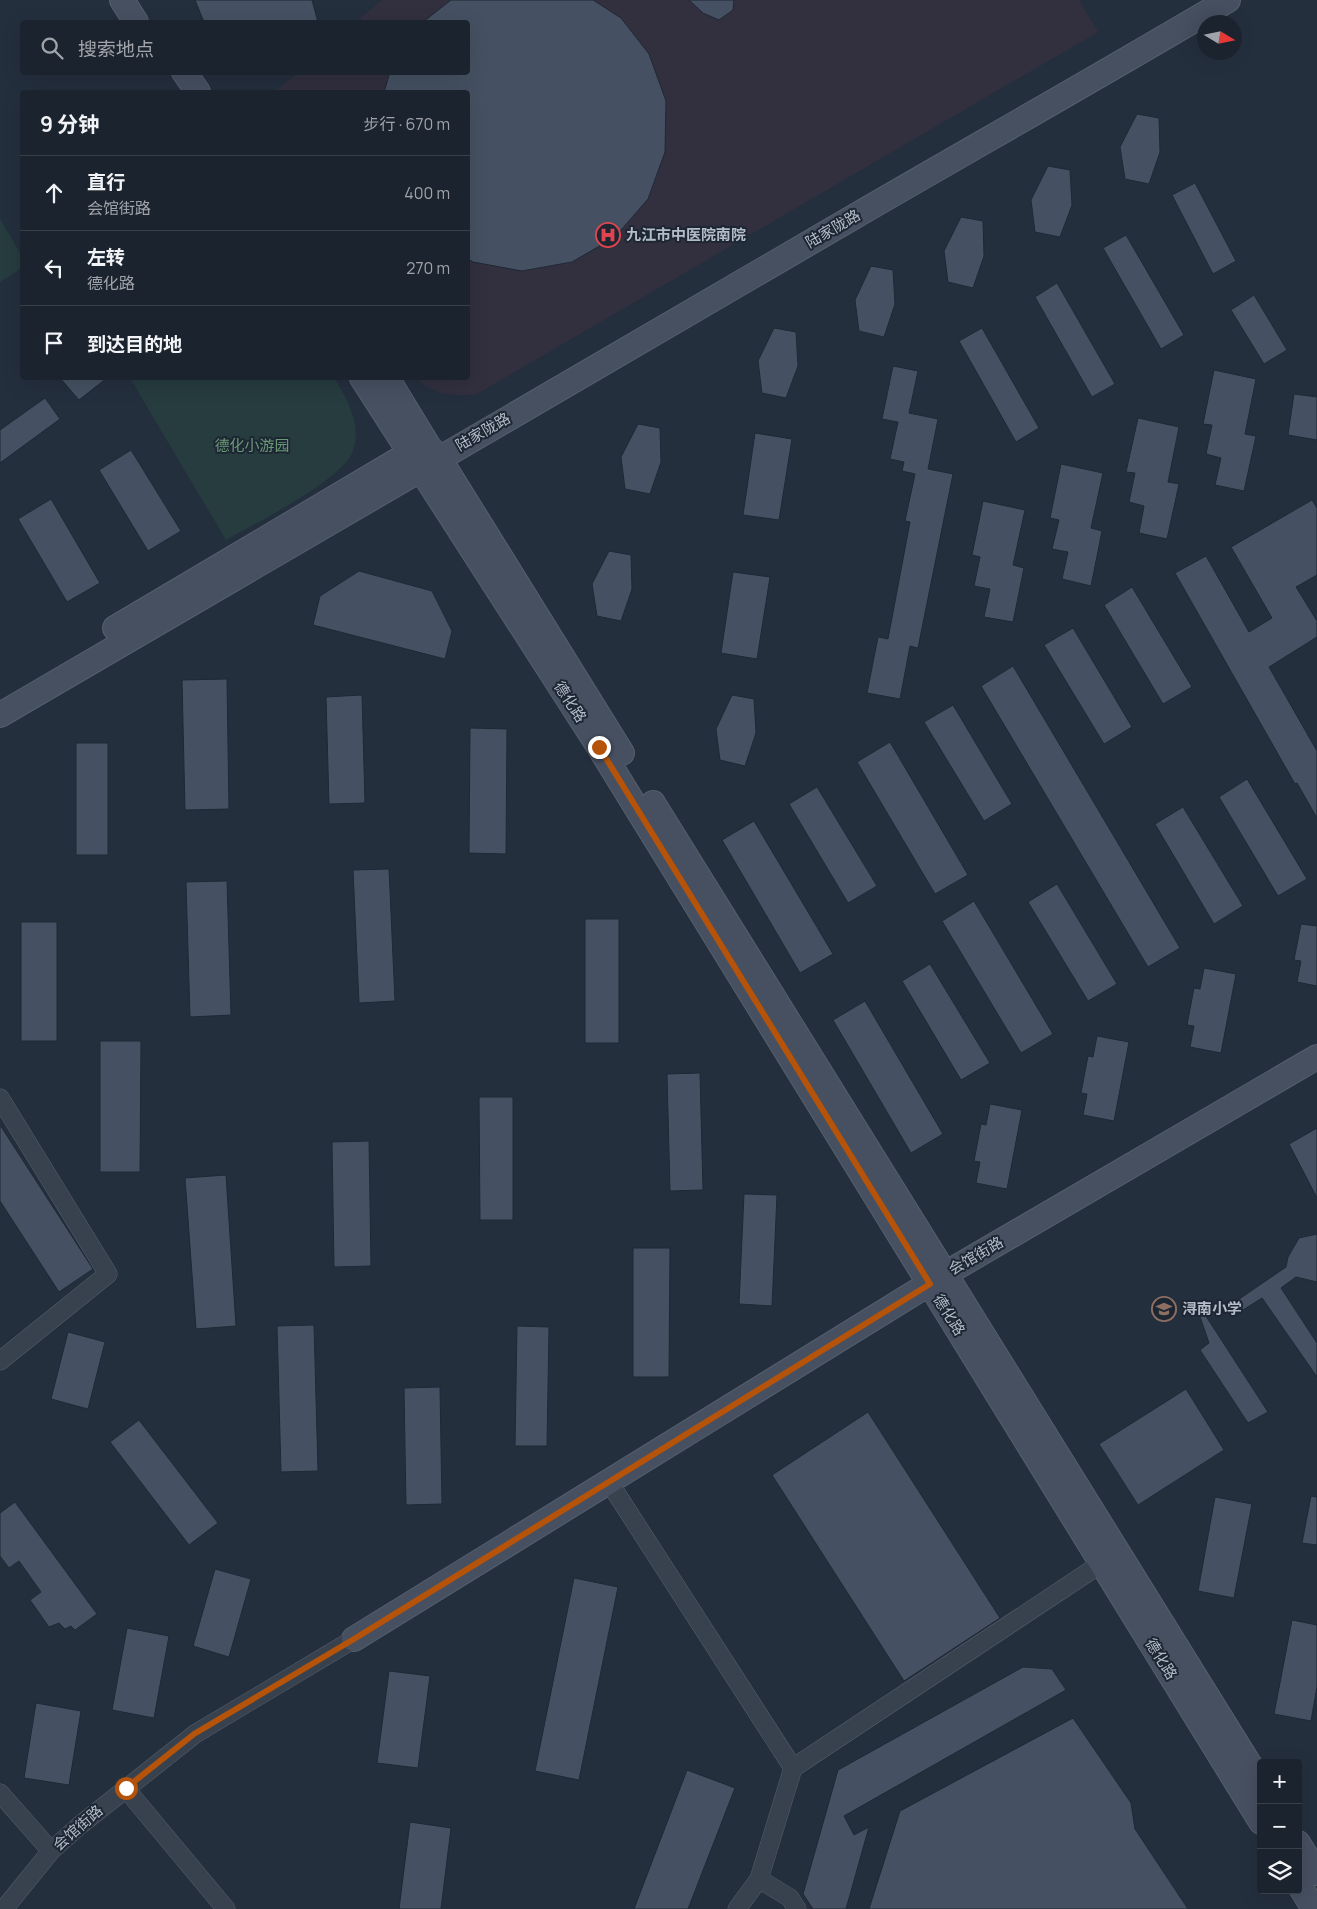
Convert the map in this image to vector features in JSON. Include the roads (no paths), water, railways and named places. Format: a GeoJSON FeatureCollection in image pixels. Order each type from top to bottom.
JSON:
{"type":"FeatureCollection","features":[{"type":"Feature","properties":{"kind":"street"},"geometry":{"type":"LineString","coordinates":[[122,0],[135,20]]}},
{"type":"Feature","properties":{"kind":"street"},"geometry":{"type":"LineString","coordinates":[[141,0],[153,20]]}},
{"type":"Feature","properties":{"kind":"street","name":"陆家陇路"},"geometry":{"type":"LineString","coordinates":[[425,457],[965,152],[1228,0]]}},
{"type":"Feature","properties":{"kind":"street"},"geometry":{"type":"LineString","coordinates":[[168,75],[177,90]]}},
{"type":"Feature","properties":{"kind":"street"},"geometry":{"type":"LineString","coordinates":[[186,75],[197,90]]}},
{"type":"Feature","properties":{"kind":"street","name":"德化路"},"geometry":{"type":"LineString","coordinates":[[364,380],[425,457]]}},
{"type":"Feature","properties":{"kind":"street","name":"德化路"},"geometry":{"type":"LineString","coordinates":[[388,380],[425,457],[604,756],[1257,1777]]}},
{"type":"Feature","properties":{"kind":"street"},"geometry":{"type":"LineString","coordinates":[[0,696],[425,457]]}},
{"type":"Feature","properties":{"kind":"street"},"geometry":{"type":"LineString","coordinates":[[0,715],[425,457]]}},
{"type":"Feature","properties":{"kind":"street","name":"会馆街路"},"geometry":{"type":"LineString","coordinates":[[4,1909],[51,1851],[79,1826],[194,1734],[354,1639],[937,1279],[1317,1057]]}},
{"type":"Feature","properties":{"kind":"street"},"geometry":{"type":"LineString","coordinates":[[0,1098],[108,1274],[0,1361]]}},
{"type":"Feature","properties":{"kind":"street","name":"德化路"},"geometry":{"type":"LineString","coordinates":[[937,1279],[1102,1563],[1257,1815]]}},
{"type":"Feature","properties":{"kind":"street"},"geometry":{"type":"LineString","coordinates":[[609,1482],[793,1768]]}},
{"type":"Feature","properties":{"kind":"street"},"geometry":{"type":"LineString","coordinates":[[737,1909],[759,1879],[793,1768],[1102,1563]]}},
{"type":"Feature","properties":{"kind":"street"},"geometry":{"type":"LineString","coordinates":[[126,1788],[226,1909]]}},
{"type":"Feature","properties":{"kind":"street"},"geometry":{"type":"LineString","coordinates":[[0,1793],[51,1851]]}},
{"type":"Feature","properties":{"kind":"street"},"geometry":{"type":"LineString","coordinates":[[1302,1849],[1317,1873]]}},
{"type":"Feature","properties":{"kind":"street"},"geometry":{"type":"LineString","coordinates":[[759,1879],[790,1898],[797,1909]]}},
{"type":"Feature","properties":{"kind":"street"},"geometry":{"type":"LineString","coordinates":[[1302,1890],[1314,1909]]}},
{"type":"Feature","properties":{"kind":"place","name":"九江市中医院南院"},"geometry":{"type":"Point","coordinates":[608,235]}},
{"type":"Feature","properties":{"kind":"place","name":"浔南小学"},"geometry":{"type":"Point","coordinates":[1164,1309]}},
{"type":"Feature","properties":{"kind":"park label","name":"德化小游园"},"geometry":{"type":"Point","coordinates":[252,446]}}]}
